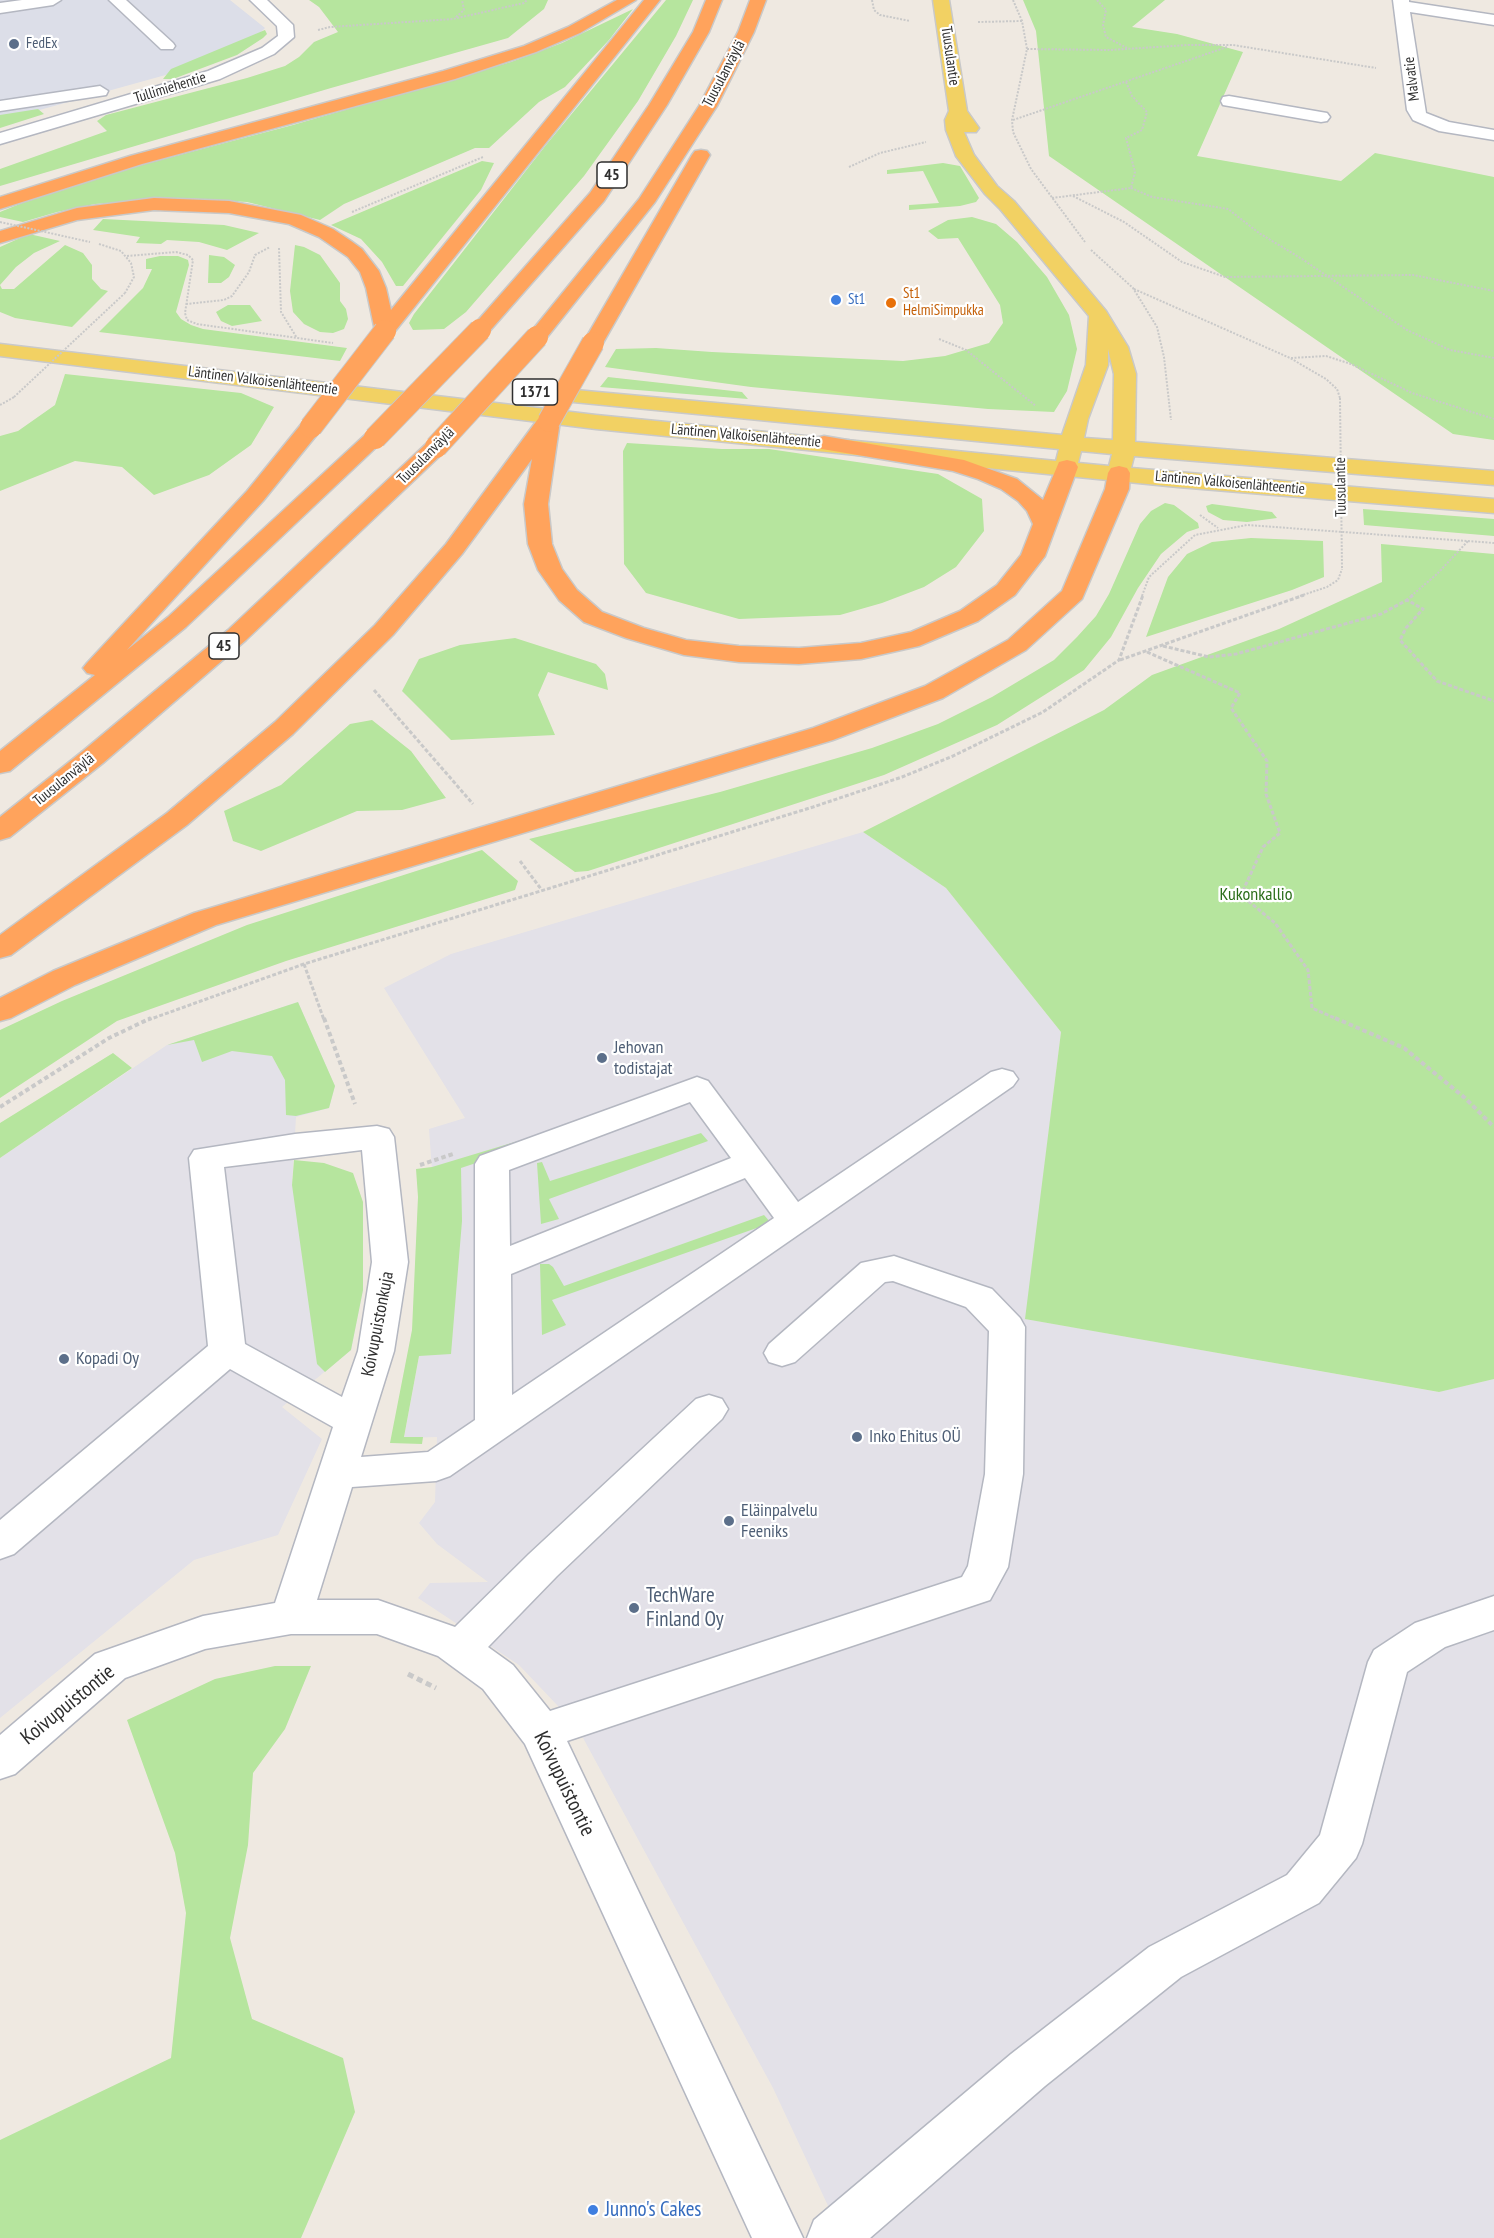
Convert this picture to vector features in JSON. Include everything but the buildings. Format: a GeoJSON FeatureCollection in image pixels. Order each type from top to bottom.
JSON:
{"type":"FeatureCollection","features":[{"type":"Feature","properties":{"kind":"highway"},"geometry":{"type":"LineString","coordinates":[[0,203],[136,160],[449,75],[520,52],[574,30],[628,0]]}},
{"type":"Feature","properties":{"kind":"highway"},"geometry":{"type":"LineString","coordinates":[[29,743],[255,496],[311,428],[496,190],[652,0]]}},
{"type":"Feature","properties":{"kind":"highway","name":"45"},"geometry":{"type":"LineString","coordinates":[[0,765],[177,622],[375,438],[480,330],[597,197],[658,105],[700,32],[714,0]]}},
{"type":"Feature","properties":{"kind":"highway","name":"Tuusulanväylä"},"geometry":{"type":"LineString","coordinates":[[0,831],[93,757],[237,635],[436,447],[537,337],[646,202],[708,106],[746,32],[758,0]]}},
{"type":"Feature","properties":{"kind":"highway"},"geometry":{"type":"LineString","coordinates":[[0,949],[177,819],[284,728],[384,630],[454,549],[532,455],[593,343],[702,154],[708,106]]}},
{"type":"Feature","properties":{"kind":"highway"},"geometry":{"type":"LineString","coordinates":[[0,237],[77,214],[108,208],[154,204],[229,207],[294,219],[326,233],[344,245],[369,271],[376,288],[385,331]]}},
{"type":"Feature","properties":{"kind":"highway"},"geometry":{"type":"LineString","coordinates":[[824,443],[956,465],[986,474],[1009,484],[1026,496],[1038,508],[1045,524]]}},
{"type":"Feature","properties":{"kind":"highway"},"geometry":{"type":"LineString","coordinates":[[532,455],[540,544],[550,570],[568,595],[593,617],[635,633],[684,647],[739,654],[799,656],[861,651],[919,638],[969,616],[1006,590],[1033,556],[1070,455]]}},
{"type":"Feature","properties":{"kind":"highway"},"geometry":{"type":"LineString","coordinates":[[0,1011],[64,978],[205,919],[812,738],[934,692],[1017,645],[1073,594],[1117,489],[1122,461]]}},
{"type":"Feature","properties":{"kind":"main road","name":"Tuusulantie"},"geometry":{"type":"LineString","coordinates":[[941,0],[958,111],[1003,187],[1007,206]]}},
{"type":"Feature","properties":{"kind":"main road","name":"Tuusulantie"},"geometry":{"type":"LineString","coordinates":[[958,111],[954,120],[955,130],[965,156],[991,190],[1099,315],[1118,347],[1125,374],[1122,461]]}},
{"type":"Feature","properties":{"kind":"main road"},"geometry":{"type":"LineString","coordinates":[[1070,455],[1077,419],[1098,365],[1099,315]]}},
{"type":"Feature","properties":{"kind":"main road","name":"Läntinen Valkoisenlähteentie"},"geometry":{"type":"LineString","coordinates":[[18,331],[1494,506]]}},
{"type":"Feature","properties":{"kind":"main road","name":"Läntinen Valkoisenlähteentie"},"geometry":{"type":"LineString","coordinates":[[0,350],[596,422],[824,443],[1070,455]]}},
{"type":"Feature","properties":{"kind":"main road","name":"Läntinen Valkoisenlähteentie"},"geometry":{"type":"LineString","coordinates":[[1122,461],[1494,478]]}},
{"type":"Feature","properties":{"kind":"street"},"geometry":{"type":"LineString","coordinates":[[0,8],[53,0]]}},
{"type":"Feature","properties":{"kind":"street"},"geometry":{"type":"LineString","coordinates":[[117,0],[167,46]]}},
{"type":"Feature","properties":{"kind":"street"},"geometry":{"type":"LineString","coordinates":[[258,0],[285,25],[286,37]]}},
{"type":"Feature","properties":{"kind":"street"},"geometry":{"type":"LineString","coordinates":[[1402,3],[1494,20]]}},
{"type":"Feature","properties":{"kind":"street","name":"Malvatie"},"geometry":{"type":"LineString","coordinates":[[1402,3],[1416,110],[1419,116],[1445,127],[1494,135]]}},
{"type":"Feature","properties":{"kind":"street","name":"Tullimiehentie"},"geometry":{"type":"LineString","coordinates":[[0,139],[214,75],[268,51],[286,37]]}},
{"type":"Feature","properties":{"kind":"street"},"geometry":{"type":"LineString","coordinates":[[0,106],[122,88],[143,88],[158,92]]}},
{"type":"Feature","properties":{"kind":"street"},"geometry":{"type":"LineString","coordinates":[[1229,101],[1321,117]]}},
{"type":"Feature","properties":{"kind":"street"},"geometry":{"type":"LineString","coordinates":[[339,1473],[436,1466],[1002,1079]]}},
{"type":"Feature","properties":{"kind":"street"},"geometry":{"type":"LineString","coordinates":[[494,1427],[492,1164],[697,1088],[794,1221]]}},
{"type":"Feature","properties":{"kind":"street"},"geometry":{"type":"LineString","coordinates":[[228,1351],[206,1158],[295,1145],[377,1137]]}},
{"type":"Feature","properties":{"kind":"street","name":"Koivupuistonkuja"},"geometry":{"type":"LineString","coordinates":[[291,1617],[339,1473],[376,1351],[390,1262],[377,1137]]}},
{"type":"Feature","properties":{"kind":"street"},"geometry":{"type":"LineString","coordinates":[[493,1267],[752,1163]]}},
{"type":"Feature","properties":{"kind":"street"},"geometry":{"type":"LineString","coordinates":[[541,1732],[976,1589],[988,1567],[1004,1474],[1007,1327],[979,1298],[894,1268],[874,1272],[782,1353]]}},
{"type":"Feature","properties":{"kind":"street"},"geometry":{"type":"LineString","coordinates":[[228,1351],[354,1421]]}},
{"type":"Feature","properties":{"kind":"street"},"geometry":{"type":"LineString","coordinates":[[0,1543],[228,1351]]}},
{"type":"Feature","properties":{"kind":"street"},"geometry":{"type":"LineString","coordinates":[[460,1649],[543,1565],[709,1409]]}},
{"type":"Feature","properties":{"kind":"street"},"geometry":{"type":"LineString","coordinates":[[832,2238],[1028,2070],[1166,1962],[1303,1889],[1340,1844],[1389,1662],[1430,1635],[1494,1613]]}},
{"type":"Feature","properties":{"kind":"street","name":"Koivupuistontie"},"geometry":{"type":"LineString","coordinates":[[0,1761],[111,1666],[203,1633],[291,1617],[378,1617],[453,1644],[498,1677],[541,1732],[778,2238]]}},
{"type":"Feature","properties":{"kind":"path"},"geometry":{"type":"LineString","coordinates":[[453,19],[464,10],[462,0]]}},
{"type":"Feature","properties":{"kind":"path"},"geometry":{"type":"LineString","coordinates":[[286,37],[330,27],[453,19],[524,3],[527,0]]}},
{"type":"Feature","properties":{"kind":"path"},"geometry":{"type":"LineString","coordinates":[[872,0],[874,10],[879,15],[911,21]]}},
{"type":"Feature","properties":{"kind":"path"},"geometry":{"type":"LineString","coordinates":[[1097,0],[1106,10],[1103,25],[1106,38],[1129,50]]}},
{"type":"Feature","properties":{"kind":"path"},"geometry":{"type":"LineString","coordinates":[[977,22],[1022,21]]}},
{"type":"Feature","properties":{"kind":"path"},"geometry":{"type":"LineString","coordinates":[[1028,49],[1129,50],[1188,45],[1233,45],[1412,73]]}},
{"type":"Feature","properties":{"kind":"path"},"geometry":{"type":"LineString","coordinates":[[1012,120],[1233,45]]}},
{"type":"Feature","properties":{"kind":"path"},"geometry":{"type":"LineString","coordinates":[[1126,82],[1132,96],[1147,112],[1142,130],[1126,138],[1135,171],[1131,188]]}},
{"type":"Feature","properties":{"kind":"path"},"geometry":{"type":"LineString","coordinates":[[345,215],[487,155]]}},
{"type":"Feature","properties":{"kind":"path"},"geometry":{"type":"LineString","coordinates":[[1052,198],[1131,188],[1152,197],[1228,209],[1258,233],[1407,330],[1450,350],[1494,358]]}},
{"type":"Feature","properties":{"kind":"path"},"geometry":{"type":"LineString","coordinates":[[1072,196],[1124,222],[1182,262],[1225,277],[1413,275],[1494,291]]}},
{"type":"Feature","properties":{"kind":"path"},"geometry":{"type":"LineString","coordinates":[[0,222],[110,247],[127,256],[165,252],[188,255],[193,260],[193,266],[186,304],[187,320],[197,324],[297,338],[281,312],[278,249],[282,243],[262,249],[255,255],[249,272],[238,291],[232,296],[224,300],[186,304]]}},
{"type":"Feature","properties":{"kind":"path"},"geometry":{"type":"LineString","coordinates":[[0,405],[14,397],[125,293],[134,277],[127,256]]}},
{"type":"Feature","properties":{"kind":"path","name":"Tuusulantie"},"geometry":{"type":"LineString","coordinates":[[0,1107],[129,1028],[304,963],[541,889],[725,835],[902,777],[953,756],[1043,712],[1119,660],[1328,587],[1338,580],[1342,569],[1340,398],[1336,389],[1326,379],[1290,358],[1133,288]]}},
{"type":"Feature","properties":{"kind":"path"},"geometry":{"type":"LineString","coordinates":[[939,339],[966,350],[1041,410]]}},
{"type":"Feature","properties":{"kind":"path"},"geometry":{"type":"LineString","coordinates":[[1290,358],[1326,356],[1351,364],[1412,393],[1494,419]]}},
{"type":"Feature","properties":{"kind":"path"},"geometry":{"type":"LineString","coordinates":[[1119,660],[1149,577],[1195,535],[1247,525],[1494,543]]}},
{"type":"Feature","properties":{"kind":"path"},"geometry":{"type":"LineString","coordinates":[[1163,646],[1209,657],[1236,654],[1381,614],[1407,600],[1437,574],[1468,541]]}},
{"type":"Feature","properties":{"kind":"path"},"geometry":{"type":"LineString","coordinates":[[1407,600],[1423,609],[1406,628],[1400,640],[1437,681],[1494,701]]}},
{"type":"Feature","properties":{"kind":"path"},"geometry":{"type":"LineString","coordinates":[[1147,652],[1206,680],[1240,693],[1231,708],[1267,761],[1266,794],[1280,833],[1263,847],[1241,895],[1275,923],[1308,970],[1312,1008],[1404,1048],[1465,1098],[1494,1127]]}},
{"type":"Feature","properties":{"kind":"path"},"geometry":{"type":"LineString","coordinates":[[374,689],[480,812]]}},
{"type":"Feature","properties":{"kind":"path"},"geometry":{"type":"LineString","coordinates":[[515,854],[541,889]]}},
{"type":"Feature","properties":{"kind":"path"},"geometry":{"type":"LineString","coordinates":[[304,963],[351,1098],[377,1137]]}},
{"type":"Feature","properties":{"kind":"path"},"geometry":{"type":"LineString","coordinates":[[381,1178],[458,1152]]}},
{"type":"Feature","properties":{"kind":"path"},"geometry":{"type":"LineString","coordinates":[[399,1670],[441,1691]]}},
{"type":"Feature","properties":{"kind":"shaded area"},"geometry":{"type":"Polygon","coordinates":[[[0,0],[230,0],[265,28],[254,39],[216,61],[0,121],[0,0]]]}},
{"type":"Feature","properties":{"kind":"shaded area"},"geometry":{"type":"Polygon","coordinates":[[[863,832],[946,888],[1061,1032],[1026,1319],[1438,1392],[1494,1379],[1494,2238],[843,2238],[773,2088],[576,1725],[519,1665],[418,1598],[430,1583],[488,1582],[437,1544],[419,1523],[435,1502],[437,1437],[404,1438],[438,1253],[429,1129],[465,1118],[384,988],[451,954],[863,832]]]}},
{"type":"Feature","properties":{"kind":"shaded area"},"geometry":{"type":"Polygon","coordinates":[[[298,1002],[335,1086],[329,1108],[296,1117],[292,1185],[345,1198],[363,1290],[351,1350],[282,1407],[322,1439],[278,1535],[194,1560],[0,1718],[0,1158],[167,1045],[298,1002]]]}},
{"type":"Feature","properties":{"kind":"green space"},"geometry":{"type":"Polygon","coordinates":[[[309,0],[548,0],[544,9],[508,38],[0,186],[0,169],[107,131],[97,121],[106,115],[285,66],[299,57],[314,42],[338,32],[319,7],[309,0]]]}},
{"type":"Feature","properties":{"kind":"green space"},"geometry":{"type":"Polygon","coordinates":[[[666,0],[693,0],[676,36],[638,101],[584,176],[466,312],[444,329],[413,330],[409,323],[414,314],[546,145],[666,0]]]}},
{"type":"Feature","properties":{"kind":"green space"},"geometry":{"type":"Polygon","coordinates":[[[1023,0],[1165,0],[1132,27],[1177,34],[1243,52],[1197,156],[1341,181],[1375,153],[1494,177],[1494,440],[1453,434],[1049,156],[1036,31],[1023,0]]]}},
{"type":"Feature","properties":{"kind":"green space"},"geometry":{"type":"Polygon","coordinates":[[[633,9],[609,40],[565,87],[539,102],[489,148],[475,148],[344,204],[320,220],[247,202],[184,198],[95,204],[23,222],[0,217],[0,212],[96,177],[293,125],[511,62],[562,43],[633,9]]]}},
{"type":"Feature","properties":{"kind":"green space"},"geometry":{"type":"Polygon","coordinates":[[[265,30],[267,34],[263,38],[237,55],[173,79],[163,79],[171,69],[265,30]]]}},
{"type":"Feature","properties":{"kind":"green space"},"geometry":{"type":"Polygon","coordinates":[[[38,109],[44,114],[0,128],[0,115],[38,109]]]}},
{"type":"Feature","properties":{"kind":"green space"},"geometry":{"type":"Polygon","coordinates":[[[482,161],[494,163],[481,190],[403,286],[396,286],[382,262],[361,239],[331,225],[482,161]]]}},
{"type":"Feature","properties":{"kind":"green space"},"geometry":{"type":"Polygon","coordinates":[[[943,163],[960,166],[979,198],[976,202],[960,206],[909,210],[909,205],[939,203],[923,171],[887,174],[887,170],[943,163]]]}},
{"type":"Feature","properties":{"kind":"green space"},"geometry":{"type":"Polygon","coordinates":[[[972,217],[996,224],[1017,242],[1047,277],[1069,315],[1077,349],[1067,391],[1054,412],[988,409],[751,387],[605,367],[616,349],[656,348],[903,361],[945,356],[989,343],[1003,323],[1000,305],[958,238],[938,239],[928,231],[948,220],[972,217]]]}},
{"type":"Feature","properties":{"kind":"green space"},"geometry":{"type":"Polygon","coordinates":[[[103,219],[224,225],[259,233],[227,250],[199,242],[167,240],[161,244],[136,243],[140,237],[93,230],[103,219]]]}},
{"type":"Feature","properties":{"kind":"green space"},"geometry":{"type":"Polygon","coordinates":[[[29,234],[60,241],[34,253],[16,267],[0,285],[0,247],[29,234]]]}},
{"type":"Feature","properties":{"kind":"green space"},"geometry":{"type":"Polygon","coordinates":[[[65,245],[83,253],[92,265],[92,279],[101,289],[108,291],[72,327],[15,318],[0,312],[0,285],[2,289],[14,289],[65,245]]]}},
{"type":"Feature","properties":{"kind":"green space"},"geometry":{"type":"Polygon","coordinates":[[[295,245],[320,255],[340,283],[340,301],[346,309],[348,319],[344,329],[333,333],[320,332],[304,324],[293,312],[290,291],[295,245]]]}},
{"type":"Feature","properties":{"kind":"green space"},"geometry":{"type":"Polygon","coordinates":[[[209,255],[224,257],[235,265],[229,277],[221,283],[208,283],[209,255]]]}},
{"type":"Feature","properties":{"kind":"green space"},"geometry":{"type":"Polygon","coordinates":[[[178,256],[188,260],[189,265],[176,312],[181,319],[191,325],[203,329],[347,348],[340,361],[99,332],[143,288],[152,269],[146,269],[146,259],[178,256]]]}},
{"type":"Feature","properties":{"kind":"green space"},"geometry":{"type":"Polygon","coordinates":[[[228,305],[250,305],[262,321],[232,326],[221,321],[216,312],[228,305]]]}},
{"type":"Feature","properties":{"kind":"green space"},"geometry":{"type":"Polygon","coordinates":[[[65,374],[241,393],[274,407],[251,445],[209,475],[154,495],[122,467],[75,461],[0,491],[0,436],[18,431],[55,405],[65,374]]]}},
{"type":"Feature","properties":{"kind":"green space"},"geometry":{"type":"Polygon","coordinates":[[[608,377],[742,392],[748,399],[600,387],[608,377]]]}},
{"type":"Feature","properties":{"kind":"green space"},"geometry":{"type":"Polygon","coordinates":[[[627,443],[722,449],[769,449],[938,474],[982,499],[984,531],[956,567],[924,587],[882,603],[840,615],[739,619],[646,593],[624,564],[623,451],[627,443]]]}},
{"type":"Feature","properties":{"kind":"green space"},"geometry":{"type":"Polygon","coordinates":[[[1165,503],[1174,505],[1198,523],[1199,528],[1187,532],[1161,554],[1138,588],[1111,637],[1084,670],[997,725],[884,775],[588,871],[575,872],[529,839],[720,792],[872,748],[938,724],[992,697],[1054,660],[1096,616],[1109,594],[1140,524],[1151,511],[1165,503]]]}},
{"type":"Feature","properties":{"kind":"green space"},"geometry":{"type":"Polygon","coordinates":[[[1212,504],[1272,512],[1277,518],[1247,522],[1223,520],[1208,512],[1206,506],[1212,504]]]}},
{"type":"Feature","properties":{"kind":"green space"},"geometry":{"type":"Polygon","coordinates":[[[1363,509],[1494,519],[1494,536],[1364,525],[1363,509]]]}},
{"type":"Feature","properties":{"kind":"green space"},"geometry":{"type":"Polygon","coordinates":[[[1251,538],[1323,541],[1324,577],[1292,590],[1146,637],[1168,577],[1187,554],[1212,542],[1251,538]]]}},
{"type":"Feature","properties":{"kind":"green space","name":"Kukonkallio"},"geometry":{"type":"Polygon","coordinates":[[[1381,544],[1494,554],[1494,1379],[1439,1392],[1025,1319],[1061,1032],[946,888],[863,832],[1104,710],[1152,675],[1279,629],[1382,582],[1381,544]]]}},
{"type":"Feature","properties":{"kind":"green space"},"geometry":{"type":"Polygon","coordinates":[[[515,638],[596,664],[605,674],[608,690],[548,672],[538,695],[555,735],[451,740],[402,691],[419,659],[460,645],[515,638]]]}},
{"type":"Feature","properties":{"kind":"green space"},"geometry":{"type":"Polygon","coordinates":[[[372,720],[411,751],[446,798],[402,810],[357,811],[261,851],[233,841],[224,811],[281,785],[350,724],[372,720]]]}},
{"type":"Feature","properties":{"kind":"green space"},"geometry":{"type":"Polygon","coordinates":[[[482,850],[518,881],[515,890],[286,961],[117,1021],[0,1098],[0,1030],[62,1001],[247,925],[482,850]]]}},
{"type":"Feature","properties":{"kind":"green space"},"geometry":{"type":"Polygon","coordinates":[[[298,1002],[335,1086],[329,1108],[296,1116],[286,1115],[285,1080],[272,1056],[232,1051],[202,1062],[194,1040],[167,1045],[298,1002]]]}},
{"type":"Feature","properties":{"kind":"green space"},"geometry":{"type":"Polygon","coordinates":[[[113,1053],[132,1068],[0,1158],[0,1123],[113,1053]]]}},
{"type":"Feature","properties":{"kind":"green space"},"geometry":{"type":"Polygon","coordinates":[[[701,1133],[708,1141],[549,1199],[559,1219],[541,1224],[537,1163],[542,1162],[550,1181],[701,1133]]]}},
{"type":"Feature","properties":{"kind":"green space"},"geometry":{"type":"Polygon","coordinates":[[[518,1141],[521,1148],[461,1168],[462,1221],[451,1354],[419,1356],[404,1437],[423,1437],[422,1444],[390,1443],[412,1330],[418,1197],[416,1169],[432,1167],[518,1141]]]}},
{"type":"Feature","properties":{"kind":"green space"},"geometry":{"type":"Polygon","coordinates":[[[294,1160],[324,1163],[353,1173],[363,1202],[363,1290],[351,1350],[325,1372],[317,1364],[292,1185],[294,1160]]]}},
{"type":"Feature","properties":{"kind":"green space"},"geometry":{"type":"Polygon","coordinates":[[[764,1215],[771,1223],[552,1300],[566,1325],[542,1335],[540,1264],[549,1264],[553,1267],[564,1286],[764,1215]]]}},
{"type":"Feature","properties":{"kind":"green space"},"geometry":{"type":"Polygon","coordinates":[[[275,1666],[311,1666],[285,1729],[253,1773],[248,1845],[230,1938],[252,2019],[343,2058],[355,2112],[301,2238],[0,2238],[0,2140],[171,2058],[186,1913],[175,1853],[127,1720],[215,1679],[275,1666]]]}},
{"type":"Feature","properties":{"kind":"place","name":"FedEx"},"geometry":{"type":"Point","coordinates":[14,44]}},
{"type":"Feature","properties":{"kind":"place","name":"St1"},"geometry":{"type":"Point","coordinates":[836,300]}},
{"type":"Feature","properties":{"kind":"place","name":"St1 HelmiSimpukka"},"geometry":{"type":"Point","coordinates":[891,303]}},
{"type":"Feature","properties":{"kind":"place","name":"Jehovan todistajat"},"geometry":{"type":"Point","coordinates":[602,1058]}},
{"type":"Feature","properties":{"kind":"place","name":"Kopadi Oy"},"geometry":{"type":"Point","coordinates":[64,1359]}},
{"type":"Feature","properties":{"kind":"place","name":"Inko Ehitus OÜ"},"geometry":{"type":"Point","coordinates":[857,1437]}},
{"type":"Feature","properties":{"kind":"place","name":"Eläinpalvelu Feeniks"},"geometry":{"type":"Point","coordinates":[729,1521]}},
{"type":"Feature","properties":{"kind":"place","name":"TechWare Finland Oy"},"geometry":{"type":"Point","coordinates":[634,1608]}},
{"type":"Feature","properties":{"kind":"place","name":"Junno's Cakes"},"geometry":{"type":"Point","coordinates":[593,2210]}}]}
